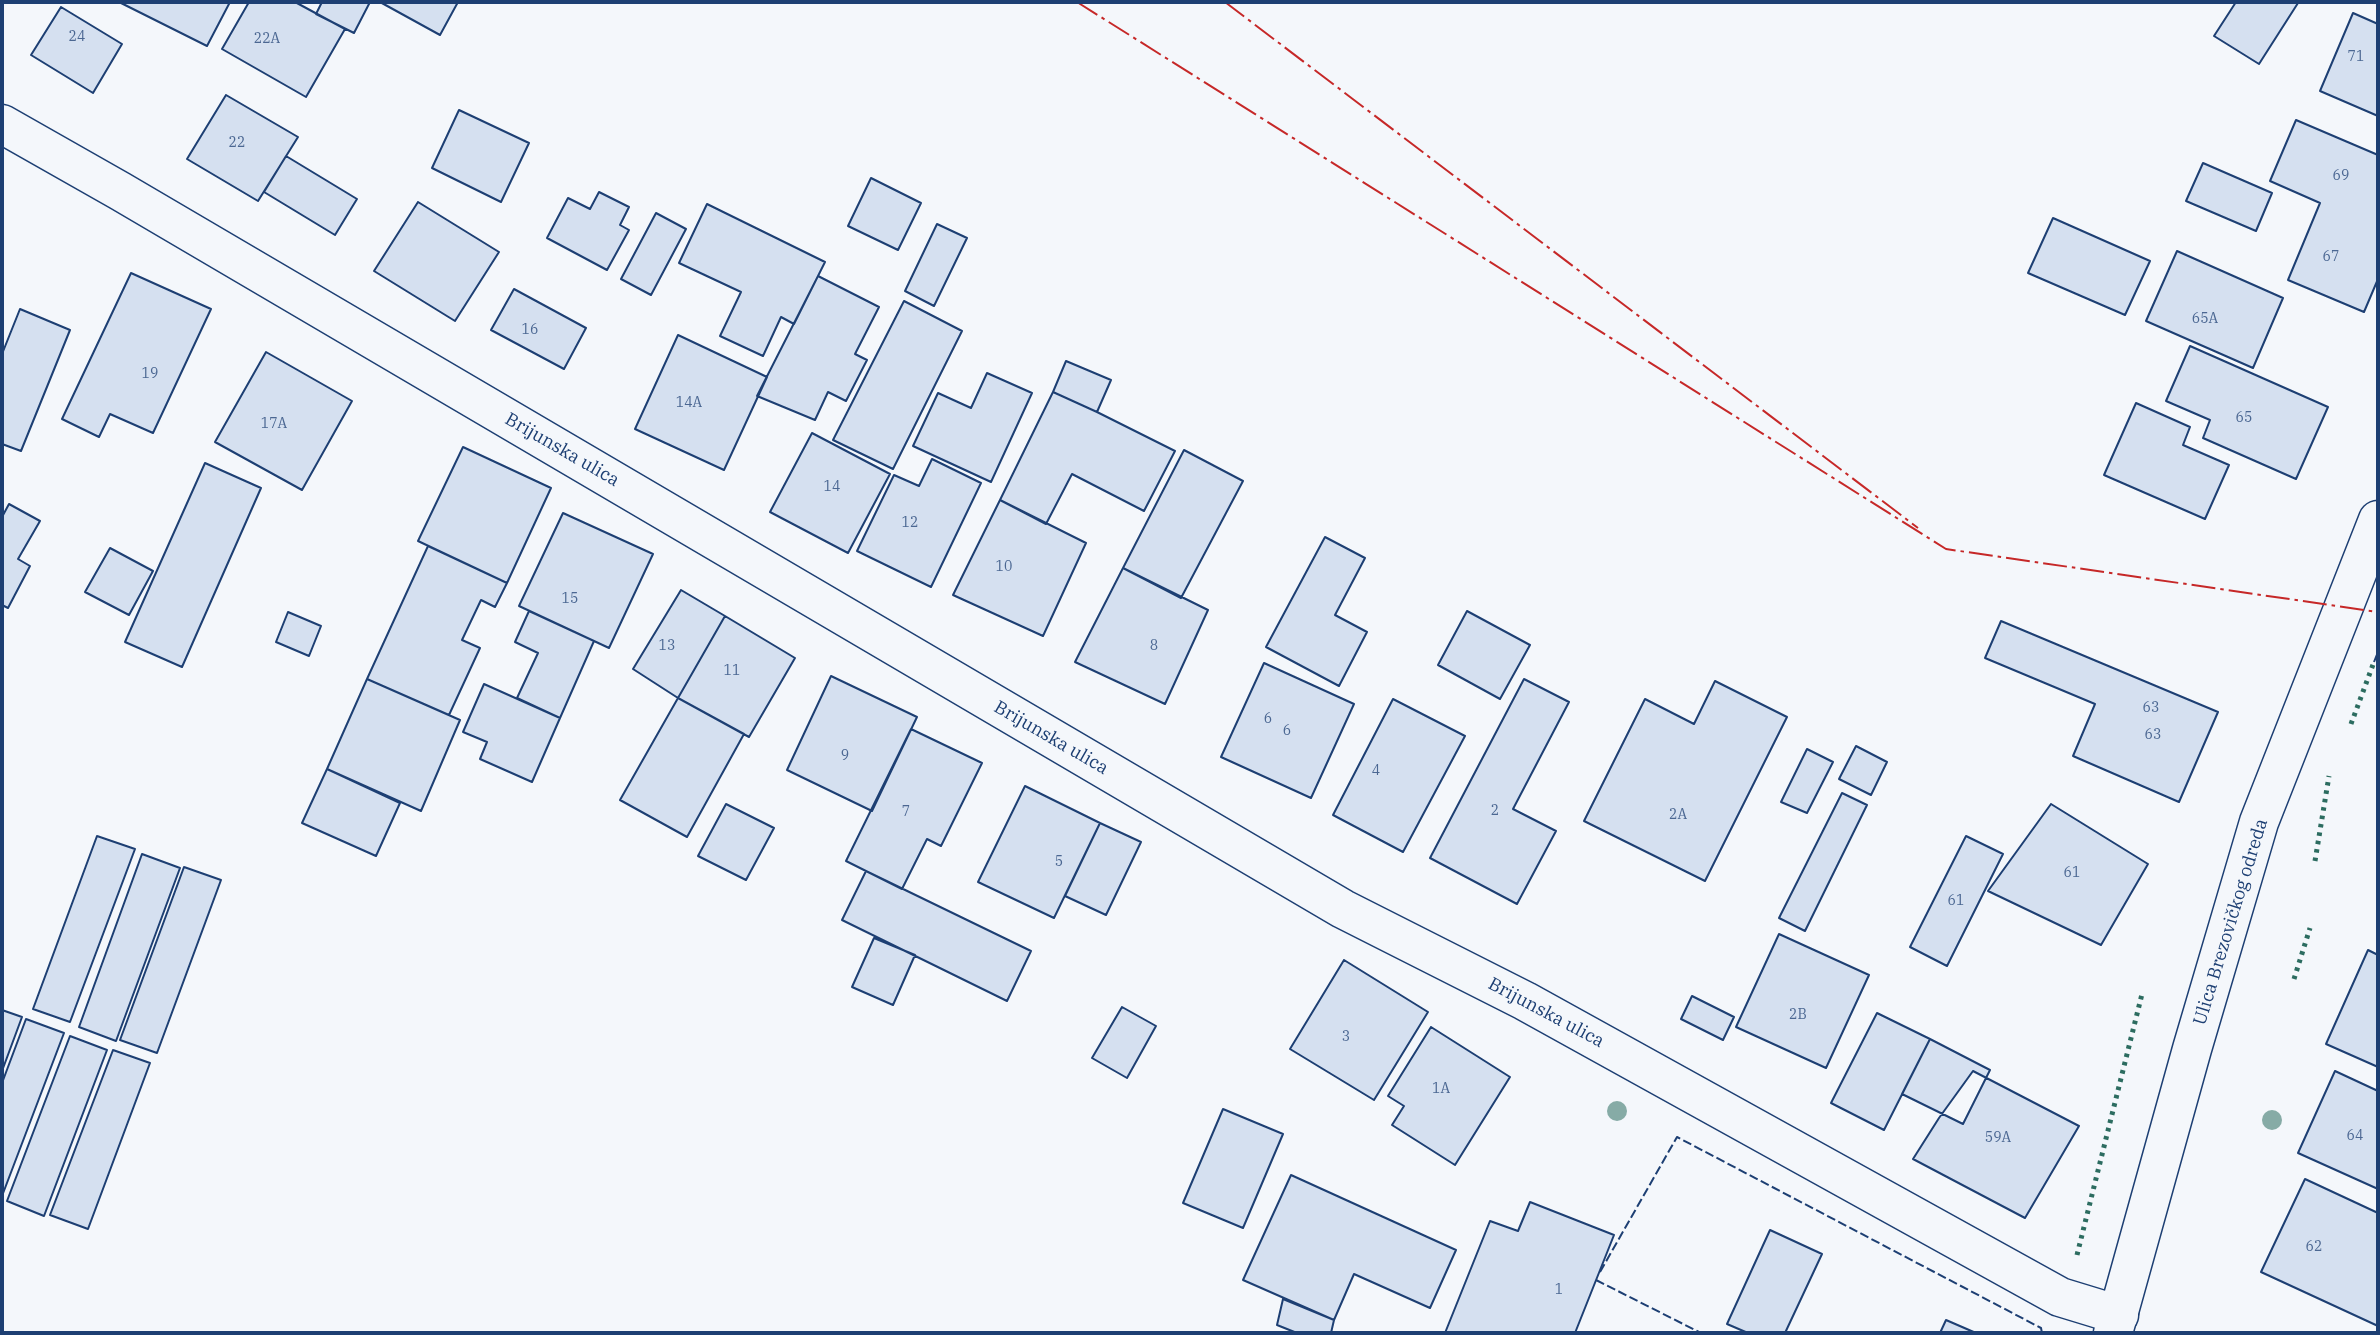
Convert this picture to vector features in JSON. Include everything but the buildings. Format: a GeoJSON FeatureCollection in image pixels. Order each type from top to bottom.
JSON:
{"type":"FeatureCollection","features":[{"type":"Feature","properties":{"kind":"street","name":"Brijunska ulica"},"geometry":{"type":"LineString","coordinates":[[2,124],[1343,909],[1525,1001],[2060,1297],[2116,1324]]}},
{"type":"Feature","properties":{"kind":"street","name":"Ulica Brezovičkog odreda"},"geometry":{"type":"LineString","coordinates":[[2116,1324],[2192,1049],[2259,822],[2378,520]]}},
{"type":"Feature","properties":{"kind":"hedge"},"geometry":{"type":"LineString","coordinates":[[2351,724],[2374,662]]}},
{"type":"Feature","properties":{"kind":"hedge"},"geometry":{"type":"LineString","coordinates":[[2315,861],[2329,776]]}},
{"type":"Feature","properties":{"kind":"hedge"},"geometry":{"type":"LineString","coordinates":[[2294,979],[2310,928]]}},
{"type":"Feature","properties":{"kind":"hedge"},"geometry":{"type":"LineString","coordinates":[[2077,1255],[2142,994]]}},
{"type":"Feature","properties":{"kind":"fence"},"geometry":{"type":"LineString","coordinates":[[2374,662],[2378,652]]}},
{"type":"Feature","properties":{"kind":"fence"},"geometry":{"type":"LineString","coordinates":[[1600,1272],[1677,1137],[2041,1328],[2042,1333]]}},
{"type":"Feature","properties":{"kind":"fence"},"geometry":{"type":"LineString","coordinates":[[1596,1280],[1701,1333]]}},
{"type":"Feature","properties":{"kind":"power"},"geometry":{"type":"LineString","coordinates":[[1077,2],[1946,549],[2378,612]]}},
{"type":"Feature","properties":{"kind":"power"},"geometry":{"type":"LineString","coordinates":[[1225,2],[1918,528]]}}]}
